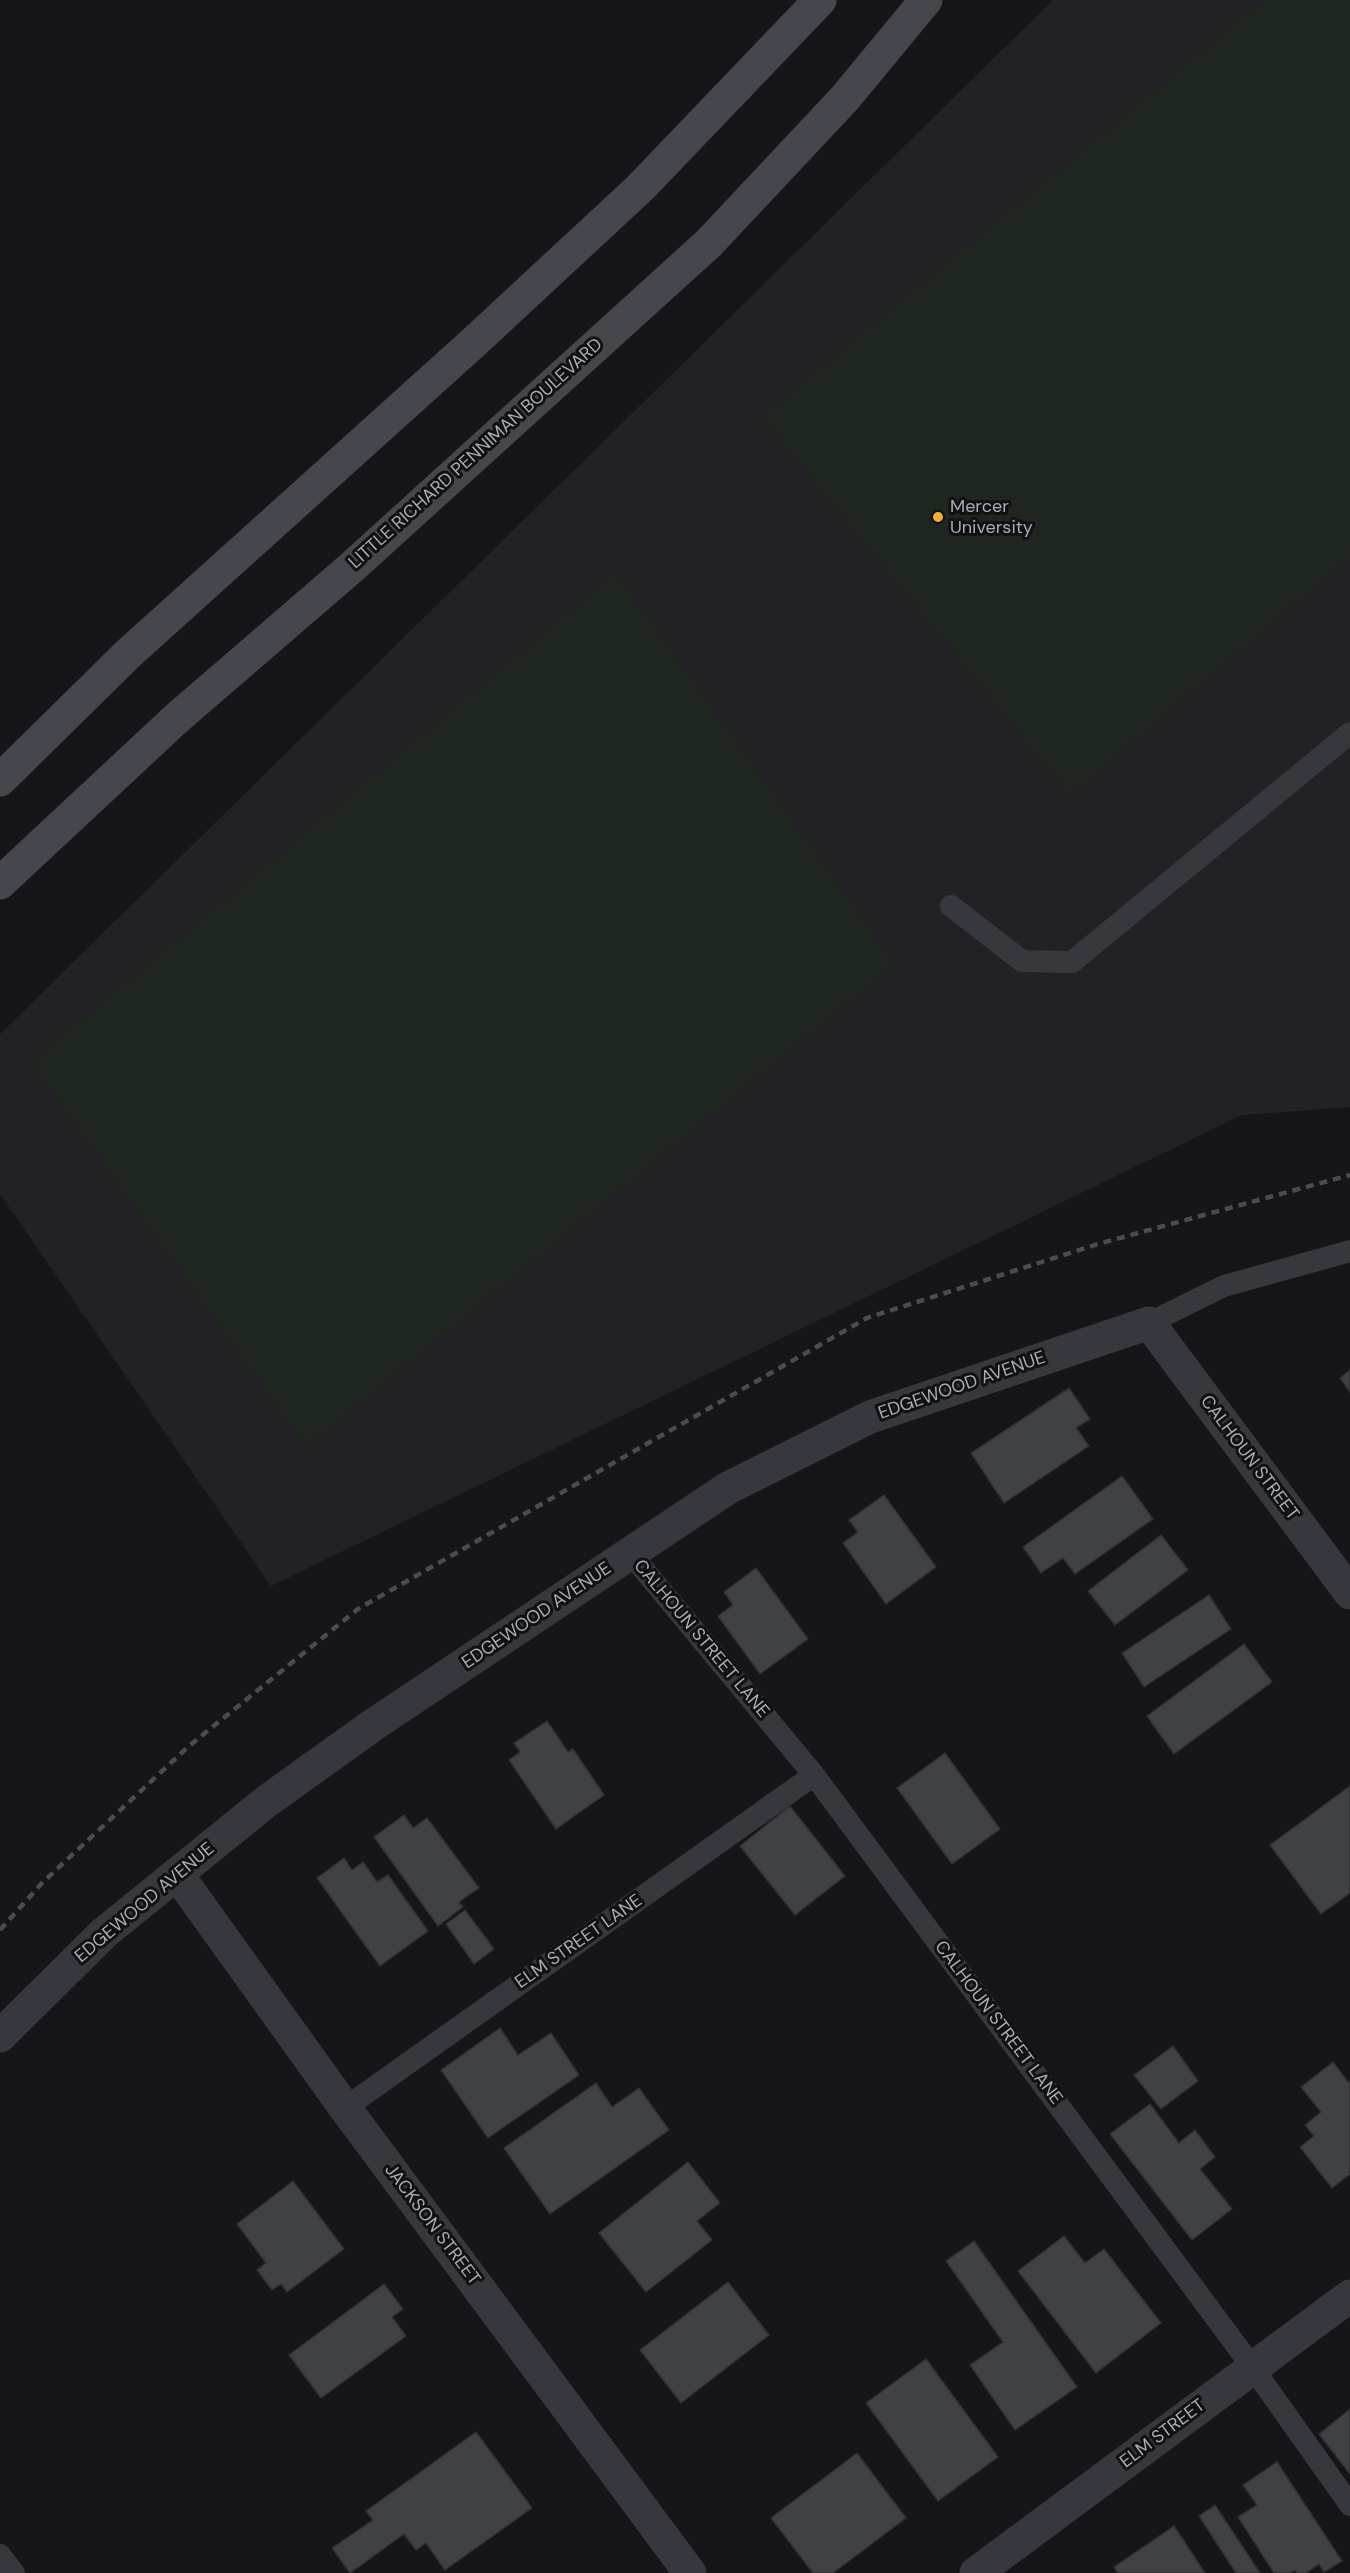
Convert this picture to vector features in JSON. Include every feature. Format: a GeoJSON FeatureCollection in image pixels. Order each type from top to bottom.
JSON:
{"type":"FeatureCollection","features":[{"type":"Feature","properties":{"kind":"street"},"geometry":{"type":"LineString","coordinates":[[0,780],[129,653],[473,344],[640,188],[820,0]]}},
{"type":"Feature","properties":{"kind":"street","name":"LITTLE RICHARD PENNIMAN BOULEVARD"},"geometry":{"type":"LineString","coordinates":[[0,883],[177,718],[352,567],[710,243],[845,98],[926,0]]}},
{"type":"Feature","properties":{"kind":"street","name":"EDGEWOOD AVENUE"},"geometry":{"type":"LineString","coordinates":[[0,2036],[104,1933],[267,1801],[363,1732],[728,1488],[870,1417],[1149,1323]]}},
{"type":"Feature","properties":{"kind":"street","name":"CALHOUN STREET"},"geometry":{"type":"LineString","coordinates":[[1149,1323],[1350,1593]]}},
{"type":"Feature","properties":{"kind":"street","name":"JACKSON STREET"},"geometry":{"type":"LineString","coordinates":[[177,1875],[345,2108],[690,2573]]}},
{"type":"Feature","properties":{"kind":"street","name":"ELM STREET"},"geometry":{"type":"LineString","coordinates":[[976,2573],[1350,2296]]}},
{"type":"Feature","properties":{"kind":"lane"},"geometry":{"type":"LineString","coordinates":[[951,906],[1022,961],[1072,962],[1350,733]]}},
{"type":"Feature","properties":{"kind":"lane"},"geometry":{"type":"LineString","coordinates":[[1149,1323],[1224,1286],[1350,1251]]}},
{"type":"Feature","properties":{"kind":"lane","name":"CALHOUN STREET LANE"},"geometry":{"type":"LineString","coordinates":[[630,1553],[814,1775],[1253,2368],[1350,2505]]}},
{"type":"Feature","properties":{"kind":"lane","name":"ELM STREET LANE"},"geometry":{"type":"LineString","coordinates":[[345,2108],[814,1775]]}},
{"type":"Feature","properties":{"kind":"lane"},"geometry":{"type":"LineString","coordinates":[[0,2554],[14,2573]]}},
{"type":"Feature","properties":{"kind":"shaded area","name":"Mercer University"},"geometry":{"type":"Polygon","coordinates":[[[1053,0],[1350,0],[1350,1107],[1242,1115],[271,1586],[0,1194],[0,1034],[1053,0]]]}},
{"type":"Feature","properties":{"kind":"shaded area"},"geometry":{"type":"Polygon","coordinates":[[[1266,0],[1350,0],[1350,555],[1070,793],[764,417],[1266,0]]]}},
{"type":"Feature","properties":{"kind":"shaded area"},"geometry":{"type":"Polygon","coordinates":[[[616,575],[893,964],[306,1445],[33,1062],[616,575]]]}},
{"type":"Feature","properties":{"kind":"building"},"geometry":{"type":"Polygon","coordinates":[[[1350,1370],[1350,1392],[1340,1378],[1350,1370]]]}},
{"type":"Feature","properties":{"kind":"building"},"geometry":{"type":"Polygon","coordinates":[[[1069,1388],[1090,1419],[1076,1428],[1089,1446],[1004,1503],[971,1453],[1069,1388]]]}},
{"type":"Feature","properties":{"kind":"building"},"geometry":{"type":"Polygon","coordinates":[[[1122,1476],[1153,1519],[1075,1574],[1063,1558],[1041,1573],[1023,1547],[1122,1476]]]}},
{"type":"Feature","properties":{"kind":"building"},"geometry":{"type":"Polygon","coordinates":[[[884,1495],[936,1567],[886,1604],[843,1543],[858,1532],[849,1520],[884,1495]]]}},
{"type":"Feature","properties":{"kind":"building"},"geometry":{"type":"Polygon","coordinates":[[[1161,1535],[1188,1570],[1115,1625],[1088,1591],[1161,1535]]]}},
{"type":"Feature","properties":{"kind":"building"},"geometry":{"type":"Polygon","coordinates":[[[756,1568],[808,1639],[760,1674],[718,1616],[733,1605],[724,1592],[756,1568]]]}},
{"type":"Feature","properties":{"kind":"building"},"geometry":{"type":"Polygon","coordinates":[[[1209,1595],[1231,1629],[1144,1687],[1122,1653],[1209,1595]]]}},
{"type":"Feature","properties":{"kind":"building"},"geometry":{"type":"Polygon","coordinates":[[[1244,1644],[1272,1682],[1174,1754],[1147,1716],[1244,1644]]]}},
{"type":"Feature","properties":{"kind":"building"},"geometry":{"type":"Polygon","coordinates":[[[547,1721],[568,1752],[573,1749],[604,1795],[556,1829],[509,1760],[520,1752],[514,1743],[547,1721]]]}},
{"type":"Feature","properties":{"kind":"building"},"geometry":{"type":"Polygon","coordinates":[[[945,1753],[1000,1829],[952,1864],[897,1788],[945,1753]]]}},
{"type":"Feature","properties":{"kind":"building"},"geometry":{"type":"Polygon","coordinates":[[[1350,1786],[1350,1893],[1321,1914],[1270,1845],[1350,1786]]]}},
{"type":"Feature","properties":{"kind":"building"},"geometry":{"type":"Polygon","coordinates":[[[790,1806],[845,1876],[795,1915],[740,1846],[790,1806]]]}},
{"type":"Feature","properties":{"kind":"building"},"geometry":{"type":"Polygon","coordinates":[[[404,1815],[413,1828],[427,1818],[479,1888],[459,1902],[463,1907],[438,1926],[374,1837],[404,1815]]]}},
{"type":"Feature","properties":{"kind":"building"},"geometry":{"type":"Polygon","coordinates":[[[344,1858],[352,1870],[363,1862],[377,1882],[388,1875],[428,1931],[380,1966],[317,1878],[344,1858]]]}},
{"type":"Feature","properties":{"kind":"building"},"geometry":{"type":"Polygon","coordinates":[[[465,1910],[494,1949],[474,1964],[446,1924],[465,1910]]]}},
{"type":"Feature","properties":{"kind":"building"},"geometry":{"type":"Polygon","coordinates":[[[500,2028],[518,2055],[551,2033],[579,2075],[488,2138],[441,2070],[500,2028]]]}},
{"type":"Feature","properties":{"kind":"building"},"geometry":{"type":"Polygon","coordinates":[[[1173,2046],[1198,2081],[1161,2109],[1134,2075],[1173,2046]]]}},
{"type":"Feature","properties":{"kind":"building"},"geometry":{"type":"Polygon","coordinates":[[[1333,2062],[1348,2082],[1350,2081],[1350,2174],[1332,2188],[1300,2147],[1314,2136],[1305,2125],[1321,2112],[1301,2087],[1333,2062]]]}},
{"type":"Feature","properties":{"kind":"building"},"geometry":{"type":"Polygon","coordinates":[[[596,2083],[612,2107],[639,2088],[669,2130],[550,2214],[504,2148],[596,2083]]]}},
{"type":"Feature","properties":{"kind":"building"},"geometry":{"type":"Polygon","coordinates":[[[1150,2104],[1179,2143],[1195,2130],[1215,2157],[1200,2169],[1232,2209],[1192,2240],[1110,2134],[1150,2104]]]}},
{"type":"Feature","properties":{"kind":"building"},"geometry":{"type":"Polygon","coordinates":[[[688,2162],[720,2203],[697,2221],[712,2240],[646,2292],[599,2233],[688,2162]]]}},
{"type":"Feature","properties":{"kind":"building"},"geometry":{"type":"Polygon","coordinates":[[[293,2181],[344,2249],[287,2292],[281,2284],[272,2290],[257,2270],[266,2263],[237,2224],[293,2181]]]}},
{"type":"Feature","properties":{"kind":"building"},"geometry":{"type":"Polygon","coordinates":[[[1064,2236],[1085,2263],[1104,2249],[1161,2323],[1096,2373],[1018,2271],[1064,2236]]]}},
{"type":"Feature","properties":{"kind":"building"},"geometry":{"type":"Polygon","coordinates":[[[974,2241],[1077,2387],[1015,2430],[970,2365],[1003,2342],[946,2261],[974,2241]]]}},
{"type":"Feature","properties":{"kind":"building"},"geometry":{"type":"Polygon","coordinates":[[[728,2282],[769,2335],[681,2403],[640,2350],[728,2282]]]}},
{"type":"Feature","properties":{"kind":"building"},"geometry":{"type":"Polygon","coordinates":[[[384,2284],[403,2309],[392,2317],[406,2336],[321,2398],[289,2355],[384,2284]]]}},
{"type":"Feature","properties":{"kind":"building"},"geometry":{"type":"Polygon","coordinates":[[[926,2359],[998,2457],[938,2501],[866,2403],[926,2359]]]}},
{"type":"Feature","properties":{"kind":"building"},"geometry":{"type":"Polygon","coordinates":[[[1350,2409],[1350,2474],[1319,2434],[1350,2409]]]}},
{"type":"Feature","properties":{"kind":"building"},"geometry":{"type":"Polygon","coordinates":[[[476,2432],[532,2508],[445,2570],[426,2543],[416,2550],[404,2534],[350,2573],[332,2548],[373,2520],[366,2511],[476,2432]]]}},
{"type":"Feature","properties":{"kind":"building"},"geometry":{"type":"Polygon","coordinates":[[[857,2453],[906,2518],[833,2573],[813,2573],[771,2518],[857,2453]]]}},
{"type":"Feature","properties":{"kind":"building"},"geometry":{"type":"Polygon","coordinates":[[[1277,2462],[1342,2561],[1324,2572],[1319,2564],[1306,2573],[1297,2573],[1295,2570],[1290,2573],[1274,2573],[1238,2517],[1257,2505],[1243,2485],[1277,2462]]]}},
{"type":"Feature","properties":{"kind":"building"},"geometry":{"type":"Polygon","coordinates":[[[1215,2505],[1260,2573],[1236,2573],[1199,2516],[1215,2505]]]}},
{"type":"Feature","properties":{"kind":"building"},"geometry":{"type":"Polygon","coordinates":[[[1174,2526],[1205,2573],[1118,2573],[1114,2567],[1174,2526]]]}},
{"type":"Feature","properties":{"kind":"railway"},"geometry":{"type":"LineString","coordinates":[[0,1930],[42,1883],[189,1746],[358,1609],[867,1318],[1098,1244],[1350,1175]]}},
{"type":"Feature","properties":{"kind":"place","name":"Mercer University"},"geometry":{"type":"Point","coordinates":[938,517]}}]}
